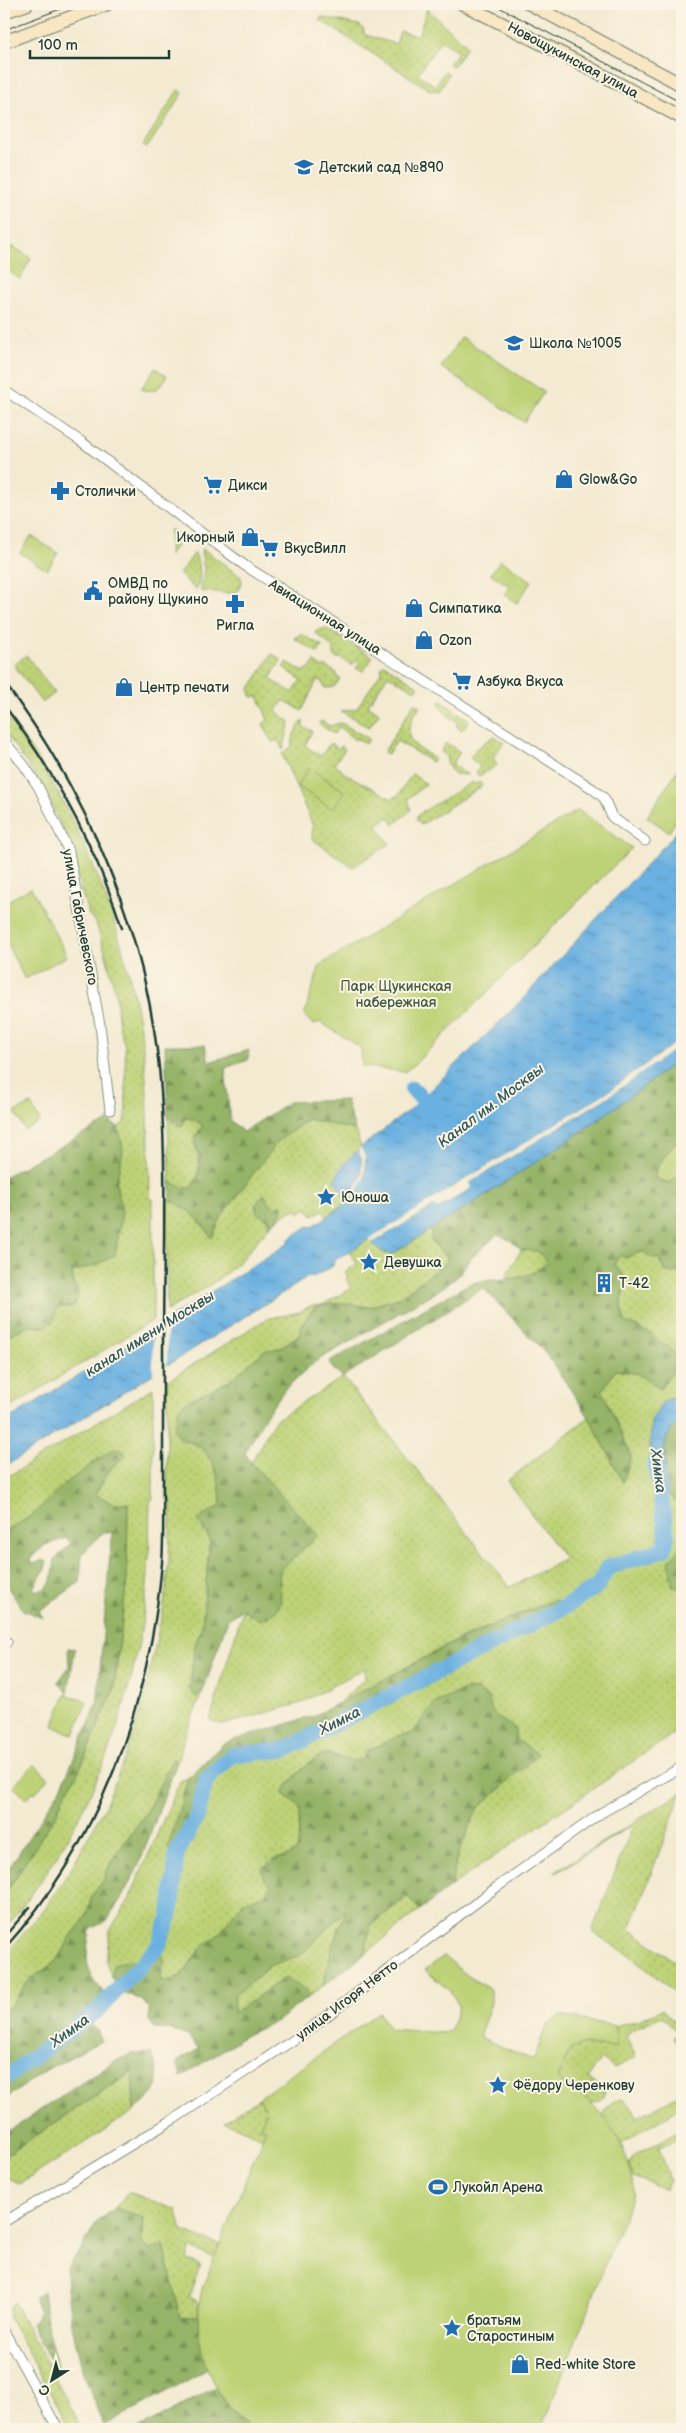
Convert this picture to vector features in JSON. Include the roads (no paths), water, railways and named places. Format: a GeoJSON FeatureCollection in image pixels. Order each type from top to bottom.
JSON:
{"type":"FeatureCollection","features":[{"type":"Feature","properties":{"kind":"main road"},"geometry":{"type":"LineString","coordinates":[[4,12],[27,4]]}},
{"type":"Feature","properties":{"kind":"main road"},"geometry":{"type":"LineString","coordinates":[[4,42],[107,4]]}},
{"type":"Feature","properties":{"kind":"main road","name":"Новощукинская улица"},"geometry":{"type":"LineString","coordinates":[[463,4],[586,66],[682,118]]}},
{"type":"Feature","properties":{"kind":"main road"},"geometry":{"type":"LineString","coordinates":[[530,4],[682,85]]}},
{"type":"Feature","properties":{"kind":"street","name":"Авиационная улица"},"geometry":{"type":"LineString","coordinates":[[4,390],[82,442],[199,533],[273,584],[593,789],[604,798],[612,816],[644,841]]}},
{"type":"Feature","properties":{"kind":"street","name":"улица Габричевского"},"geometry":{"type":"LineString","coordinates":[[4,741],[24,764],[39,788],[69,852],[100,1025],[110,1110]]}},
{"type":"Feature","properties":{"kind":"street","name":"улица Игоря Нетто"},"geometry":{"type":"LineString","coordinates":[[4,2222],[174,2119],[307,2031],[497,1887],[601,1813],[682,1767]]}},
{"type":"Feature","properties":{"kind":"street"},"geometry":{"type":"LineString","coordinates":[[4,2331],[58,2429]]}},
{"type":"Feature","properties":{"kind":"water"},"geometry":{"type":"Polygon","coordinates":[[[682,826],[682,1038],[612,1089],[334,1261],[333,1266],[313,1277],[310,1276],[4,1467],[4,1422],[289,1243],[289,1239],[308,1226],[312,1227],[345,1204],[361,1185],[365,1174],[365,1161],[361,1147],[412,1108],[515,1007],[682,826]]]}},
{"type":"Feature","properties":{"kind":"water"},"geometry":{"type":"Polygon","coordinates":[[[682,1044],[682,1057],[647,1084],[576,1135],[465,1208],[391,1255],[381,1251],[372,1243],[434,1206],[437,1209],[471,1189],[469,1183],[615,1092],[682,1044]]]}},
{"type":"Feature","properties":{"kind":"water"},"geometry":{"type":"Polygon","coordinates":[[[358,1150],[361,1157],[362,1170],[355,1188],[345,1199],[335,1180],[341,1168],[358,1150]]]}},
{"type":"Feature","properties":{"kind":"water"},"geometry":{"type":"Polygon","coordinates":[[[682,1396],[682,1419],[673,1428],[665,1443],[663,1480],[657,1483],[650,1455],[651,1421],[664,1401],[682,1396]]]}},
{"type":"Feature","properties":{"kind":"waterway"},"geometry":{"type":"LineString","coordinates":[[412,1089],[438,1113]]}},
{"type":"Feature","properties":{"kind":"waterway","name":"Химка"},"geometry":{"type":"LineString","coordinates":[[4,2079],[97,2011],[158,1947],[170,1916],[177,1853],[198,1815],[206,1780],[232,1755],[284,1750],[568,1605],[598,1586],[607,1568],[664,1549],[667,1536],[655,1461]]}},
{"type":"Feature","properties":{"kind":"tram line"},"geometry":{"type":"LineString","coordinates":[[4,30],[74,4]]}},
{"type":"Feature","properties":{"kind":"tram line"},"geometry":{"type":"LineString","coordinates":[[493,4],[682,103]]}},
{"type":"Feature","properties":{"kind":"railway"},"geometry":{"type":"LineString","coordinates":[[4,682],[36,727],[90,824],[112,875],[130,928],[145,981],[155,1036],[163,1123],[164,1187],[163,1553],[156,1616],[146,1668],[132,1719],[114,1770],[93,1818],[67,1864],[38,1908],[4,1949]]}},
{"type":"Feature","properties":{"kind":"railway"},"geometry":{"type":"LineString","coordinates":[[4,705],[57,784],[87,840],[112,898],[122,928]]}},
{"type":"Feature","properties":{"kind":"railway"},"geometry":{"type":"LineString","coordinates":[[4,1937],[30,1907]]}},
{"type":"Feature","properties":{"kind":"place","name":"Детский сад №890"},"geometry":{"type":"Point","coordinates":[304,167]}},
{"type":"Feature","properties":{"kind":"place","name":"Школа №1005"},"geometry":{"type":"Point","coordinates":[514,343]}},
{"type":"Feature","properties":{"kind":"place","name":"Glow&Go"},"geometry":{"type":"Point","coordinates":[564,479]}},
{"type":"Feature","properties":{"kind":"place","name":"Дикси"},"geometry":{"type":"Point","coordinates":[213,485]}},
{"type":"Feature","properties":{"kind":"place","name":"Столички"},"geometry":{"type":"Point","coordinates":[60,491]}},
{"type":"Feature","properties":{"kind":"place","name":"Икорный"},"geometry":{"type":"Point","coordinates":[250,537]}},
{"type":"Feature","properties":{"kind":"place","name":"ВкусВилл"},"geometry":{"type":"Point","coordinates":[269,548]}},
{"type":"Feature","properties":{"kind":"place","name":"ОМВД по району Щукино"},"geometry":{"type":"Point","coordinates":[93,591]}},
{"type":"Feature","properties":{"kind":"place","name":"Ригла"},"geometry":{"type":"Point","coordinates":[235,604]}},
{"type":"Feature","properties":{"kind":"place","name":"Симпатика"},"geometry":{"type":"Point","coordinates":[414,608]}},
{"type":"Feature","properties":{"kind":"place","name":"Ozon"},"geometry":{"type":"Point","coordinates":[424,640]}},
{"type":"Feature","properties":{"kind":"place","name":"Азбука Вкуса"},"geometry":{"type":"Point","coordinates":[462,681]}},
{"type":"Feature","properties":{"kind":"place","name":"Центр печати"},"geometry":{"type":"Point","coordinates":[124,687]}},
{"type":"Feature","properties":{"kind":"place","name":"Юноша"},"geometry":{"type":"Point","coordinates":[326,1197]}},
{"type":"Feature","properties":{"kind":"place","name":"Девушка"},"geometry":{"type":"Point","coordinates":[369,1262]}},
{"type":"Feature","properties":{"kind":"place","name":"Т-42"},"geometry":{"type":"Point","coordinates":[604,1283]}},
{"type":"Feature","properties":{"kind":"place","name":"Фёдору Черенкову"},"geometry":{"type":"Point","coordinates":[498,2085]}},
{"type":"Feature","properties":{"kind":"place","name":"Лукойл Арена"},"geometry":{"type":"Point","coordinates":[438,2187]}},
{"type":"Feature","properties":{"kind":"place","name":"братьям Старостиным"},"geometry":{"type":"Point","coordinates":[452,2328]}},
{"type":"Feature","properties":{"kind":"place","name":"Red-white Store"},"geometry":{"type":"Point","coordinates":[520,2364]}},
{"type":"Feature","properties":{"kind":"park label","name":"Парк Щукинская набережная"},"geometry":{"type":"Point","coordinates":[396,994]}},
{"type":"Feature","properties":{"kind":"water label","name":"Канал им. Москвы"},"geometry":{"type":"Point","coordinates":[491,1106]}},
{"type":"Feature","properties":{"kind":"water label","name":"канал имени Москвы"},"geometry":{"type":"Point","coordinates":[150,1334]}}]}
